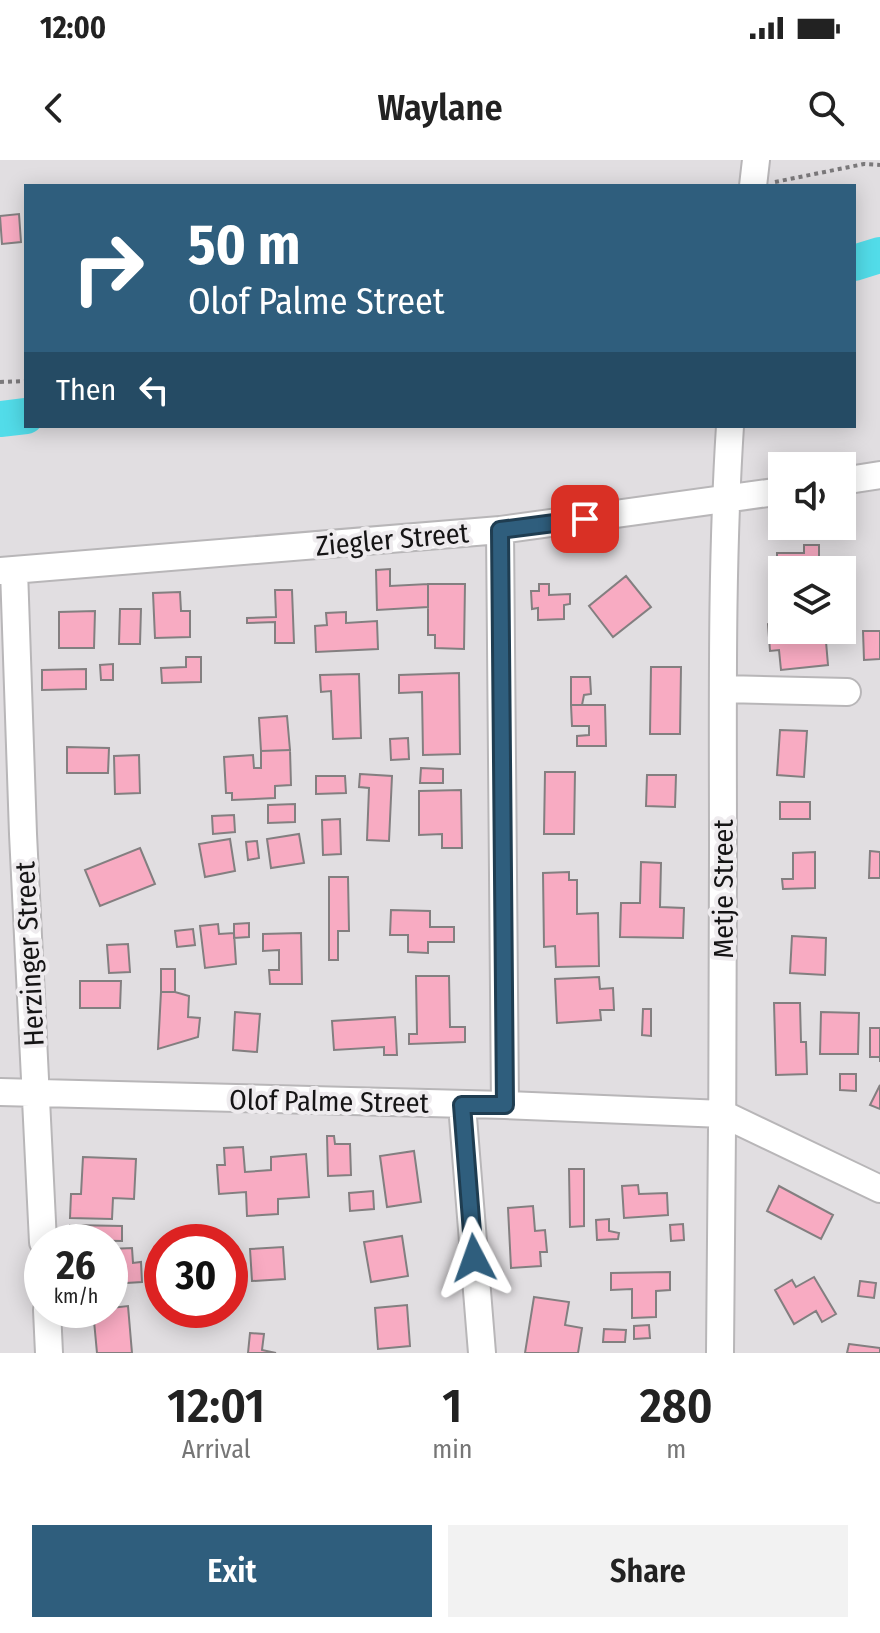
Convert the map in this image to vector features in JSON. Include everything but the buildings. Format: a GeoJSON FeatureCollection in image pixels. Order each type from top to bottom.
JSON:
{"type":"FeatureCollection","features":[{"type":"Feature","properties":{"kind":"street"},"geometry":{"type":"LineString","coordinates":[[753,184],[756,160]]}},
{"type":"Feature","properties":{"kind":"street","name":"Metje Street"},"geometry":{"type":"LineString","coordinates":[[720,1353],[723,689],[730,428]]}},
{"type":"Feature","properties":{"kind":"street"},"geometry":{"type":"LineString","coordinates":[[856,479],[880,475]]}},
{"type":"Feature","properties":{"kind":"street","name":"Ziegler Street"},"geometry":{"type":"LineString","coordinates":[[7,571],[500,530],[768,493]]}},
{"type":"Feature","properties":{"kind":"street"},"geometry":{"type":"LineString","coordinates":[[500,530],[505,1105]]}},
{"type":"Feature","properties":{"kind":"street","name":"Herzinger Street"},"geometry":{"type":"LineString","coordinates":[[7,571],[42,1224]]}},
{"type":"Feature","properties":{"kind":"street"},"geometry":{"type":"LineString","coordinates":[[723,689],[847,692]]}},
{"type":"Feature","properties":{"kind":"street","name":"Olof Palme Street"},"geometry":{"type":"LineString","coordinates":[[0,1092],[723,1114],[880,1189]]}},
{"type":"Feature","properties":{"kind":"street"},"geometry":{"type":"LineString","coordinates":[[462,1105],[482,1353]]}},
{"type":"Feature","properties":{"kind":"street"},"geometry":{"type":"LineString","coordinates":[[48,1328],[49,1353]]}},
{"type":"Feature","properties":{"kind":"path"},"geometry":{"type":"LineString","coordinates":[[763,184],[864,164],[880,165]]}},
{"type":"Feature","properties":{"kind":"path"},"geometry":{"type":"LineString","coordinates":[[0,382],[24,381]]}},
{"type":"Feature","properties":{"kind":"waterway"},"geometry":{"type":"LineString","coordinates":[[856,262],[880,255]]}},
{"type":"Feature","properties":{"kind":"waterway"},"geometry":{"type":"LineString","coordinates":[[0,419],[24,416]]}},
{"type":"Feature","properties":{"kind":"route"},"geometry":{"type":"LineString","coordinates":[[474,1258],[462,1105],[505,1105],[500,530],[585,519]]}}]}
